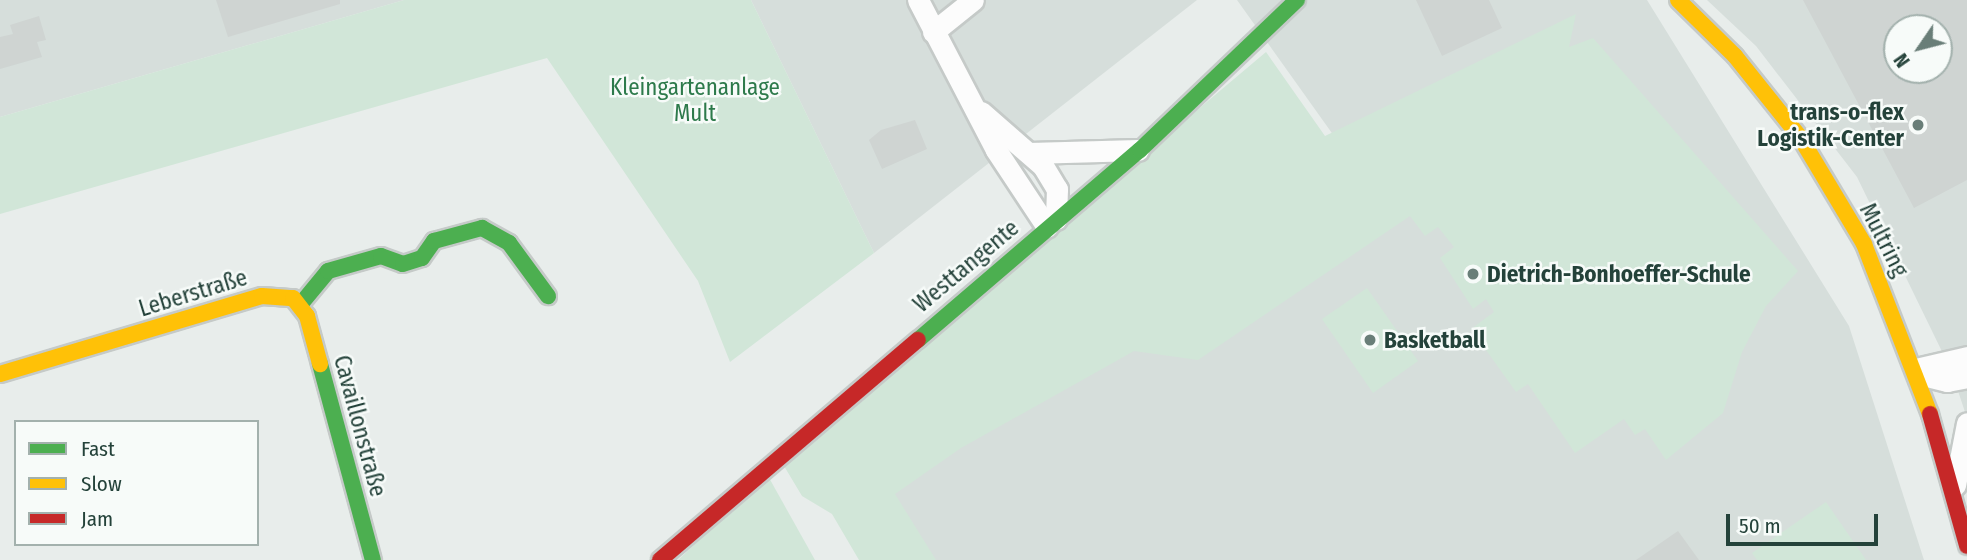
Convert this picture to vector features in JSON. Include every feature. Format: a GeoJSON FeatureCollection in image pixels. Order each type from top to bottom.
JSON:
{"type":"FeatureCollection","features":[{"type":"Feature","properties":{"kind":"street"},"geometry":{"type":"LineString","coordinates":[[918,0],[972,104],[1052,223]]}},
{"type":"Feature","properties":{"kind":"street"},"geometry":{"type":"LineString","coordinates":[[933,32],[973,0]]}},
{"type":"Feature","properties":{"kind":"street","name":"Westtangente"},"geometry":{"type":"LineString","coordinates":[[660,560],[1140,150],[1297,0]]}},
{"type":"Feature","properties":{"kind":"street","name":"Multring"},"geometry":{"type":"LineString","coordinates":[[1678,0],[1735,56],[1800,137],[1864,244],[1917,372],[1954,491],[1967,546]]}},
{"type":"Feature","properties":{"kind":"street"},"geometry":{"type":"LineString","coordinates":[[972,104],[1029,153],[1057,189],[1052,223]]}},
{"type":"Feature","properties":{"kind":"street"},"geometry":{"type":"LineString","coordinates":[[1029,153],[1140,150]]}},
{"type":"Feature","properties":{"kind":"street"},"geometry":{"type":"LineString","coordinates":[[300,306],[328,271],[381,256],[403,264],[422,258],[434,241],[482,228],[509,243],[548,296]]}},
{"type":"Feature","properties":{"kind":"street","name":"Leberstraße"},"geometry":{"type":"LineString","coordinates":[[0,374],[262,296],[281,294],[300,306]]}},
{"type":"Feature","properties":{"kind":"street","name":"Cavaillonstraße"},"geometry":{"type":"LineString","coordinates":[[300,306],[373,560]]}},
{"type":"Feature","properties":{"kind":"street"},"geometry":{"type":"LineString","coordinates":[[1917,372],[1967,356]]}},
{"type":"Feature","properties":{"kind":"street"},"geometry":{"type":"LineString","coordinates":[[1917,372],[1947,381],[1967,377]]}},
{"type":"Feature","properties":{"kind":"street"},"geometry":{"type":"LineString","coordinates":[[1954,491],[1967,423]]}},
{"type":"Feature","properties":{"kind":"shaded area"},"geometry":{"type":"Polygon","coordinates":[[[0,0],[404,0],[0,117],[0,0]]]}},
{"type":"Feature","properties":{"kind":"shaded area"},"geometry":{"type":"Polygon","coordinates":[[[751,0],[1197,0],[874,253],[751,0]]]}},
{"type":"Feature","properties":{"kind":"shaded area","name":"Dietrich-Bonhoeffer-Schule"},"geometry":{"type":"Polygon","coordinates":[[[1237,0],[1647,0],[1849,326],[1924,560],[881,560],[869,509],[1334,136],[1237,0]]]}},
{"type":"Feature","properties":{"kind":"shaded area"},"geometry":{"type":"Polygon","coordinates":[[[1707,0],[1967,0],[1967,418],[1951,370],[1857,177],[1756,46],[1707,0]]]}},
{"type":"Feature","properties":{"kind":"green space","name":"Kleingartenanlage Mult"},"geometry":{"type":"Polygon","coordinates":[[[404,0],[751,0],[874,253],[730,362],[698,281],[547,58],[0,214],[0,117],[404,0]]]}},
{"type":"Feature","properties":{"kind":"green space"},"geometry":{"type":"Polygon","coordinates":[[[1576,14],[1569,47],[1593,38],[1798,271],[1766,306],[1742,352],[1723,413],[1666,460],[1645,429],[1635,435],[1624,419],[1575,453],[1528,384],[1516,392],[1471,329],[1494,312],[1486,299],[1473,309],[1440,258],[1454,247],[1438,227],[1425,236],[1410,216],[1198,360],[1134,351],[961,448],[895,494],[936,560],[859,560],[832,514],[802,496],[781,461],[1266,52],[1325,136],[1576,14]]]}},
{"type":"Feature","properties":{"kind":"green space","name":"Basketball"},"geometry":{"type":"Polygon","coordinates":[[[1367,288],[1418,361],[1373,393],[1322,319],[1367,288]]]}},
{"type":"Feature","properties":{"kind":"green space"},"geometry":{"type":"Polygon","coordinates":[[[768,476],[815,560],[678,560],[768,476]]]}},
{"type":"Feature","properties":{"kind":"green space"},"geometry":{"type":"Polygon","coordinates":[[[1826,502],[1866,560],[1757,560],[1752,553],[1826,502]]]}},
{"type":"Feature","properties":{"kind":"building"},"geometry":{"type":"Polygon","coordinates":[[[216,0],[340,0],[340,4],[228,37],[216,0]]]}},
{"type":"Feature","properties":{"kind":"building"},"geometry":{"type":"Polygon","coordinates":[[[1416,0],[1489,0],[1502,28],[1442,56],[1416,0]]]}},
{"type":"Feature","properties":{"kind":"building","name":"trans-o-flex Logistik-Center"},"geometry":{"type":"Polygon","coordinates":[[[1803,0],[1967,0],[1967,180],[1914,208],[1803,0]]]}},
{"type":"Feature","properties":{"kind":"building"},"geometry":{"type":"Polygon","coordinates":[[[39,16],[46,40],[37,42],[42,57],[0,69],[0,37],[13,34],[10,25],[39,16]]]}},
{"type":"Feature","properties":{"kind":"building"},"geometry":{"type":"Polygon","coordinates":[[[915,120],[927,149],[882,169],[869,140],[881,130],[915,120]]]}},
{"type":"Feature","properties":{"kind":"building"},"geometry":{"type":"Polygon","coordinates":[[[1678,531],[1699,560],[1636,560],[1678,531]]]}},
{"type":"Feature","properties":{"kind":"traffic: fast"},"geometry":{"type":"LineString","coordinates":[[918,340],[1140,150],[1297,0]]}},
{"type":"Feature","properties":{"kind":"traffic: fast"},"geometry":{"type":"LineString","coordinates":[[300,305],[328,271],[381,256],[403,264],[422,258],[434,241],[482,228],[509,243],[548,296]]}},
{"type":"Feature","properties":{"kind":"traffic: fast"},"geometry":{"type":"LineString","coordinates":[[320,364],[373,560]]}},
{"type":"Feature","properties":{"kind":"traffic: slow"},"geometry":{"type":"LineString","coordinates":[[1678,0],[1735,56],[1800,137],[1864,244],[1930,414]]}},
{"type":"Feature","properties":{"kind":"traffic: slow"},"geometry":{"type":"LineString","coordinates":[[0,374],[262,296],[293,298],[307,316],[320,364]]}},
{"type":"Feature","properties":{"kind":"traffic: jam"},"geometry":{"type":"LineString","coordinates":[[660,560],[918,340]]}},
{"type":"Feature","properties":{"kind":"traffic: jam"},"geometry":{"type":"LineString","coordinates":[[1930,414],[1967,546]]}},
{"type":"Feature","properties":{"kind":"place","name":"trans-o-flex Logistik-Center"},"geometry":{"type":"Point","coordinates":[1918,125]}},
{"type":"Feature","properties":{"kind":"place","name":"Dietrich-Bonhoeffer-Schule"},"geometry":{"type":"Point","coordinates":[1473,274]}},
{"type":"Feature","properties":{"kind":"place","name":"Basketball"},"geometry":{"type":"Point","coordinates":[1370,340]}}]}
